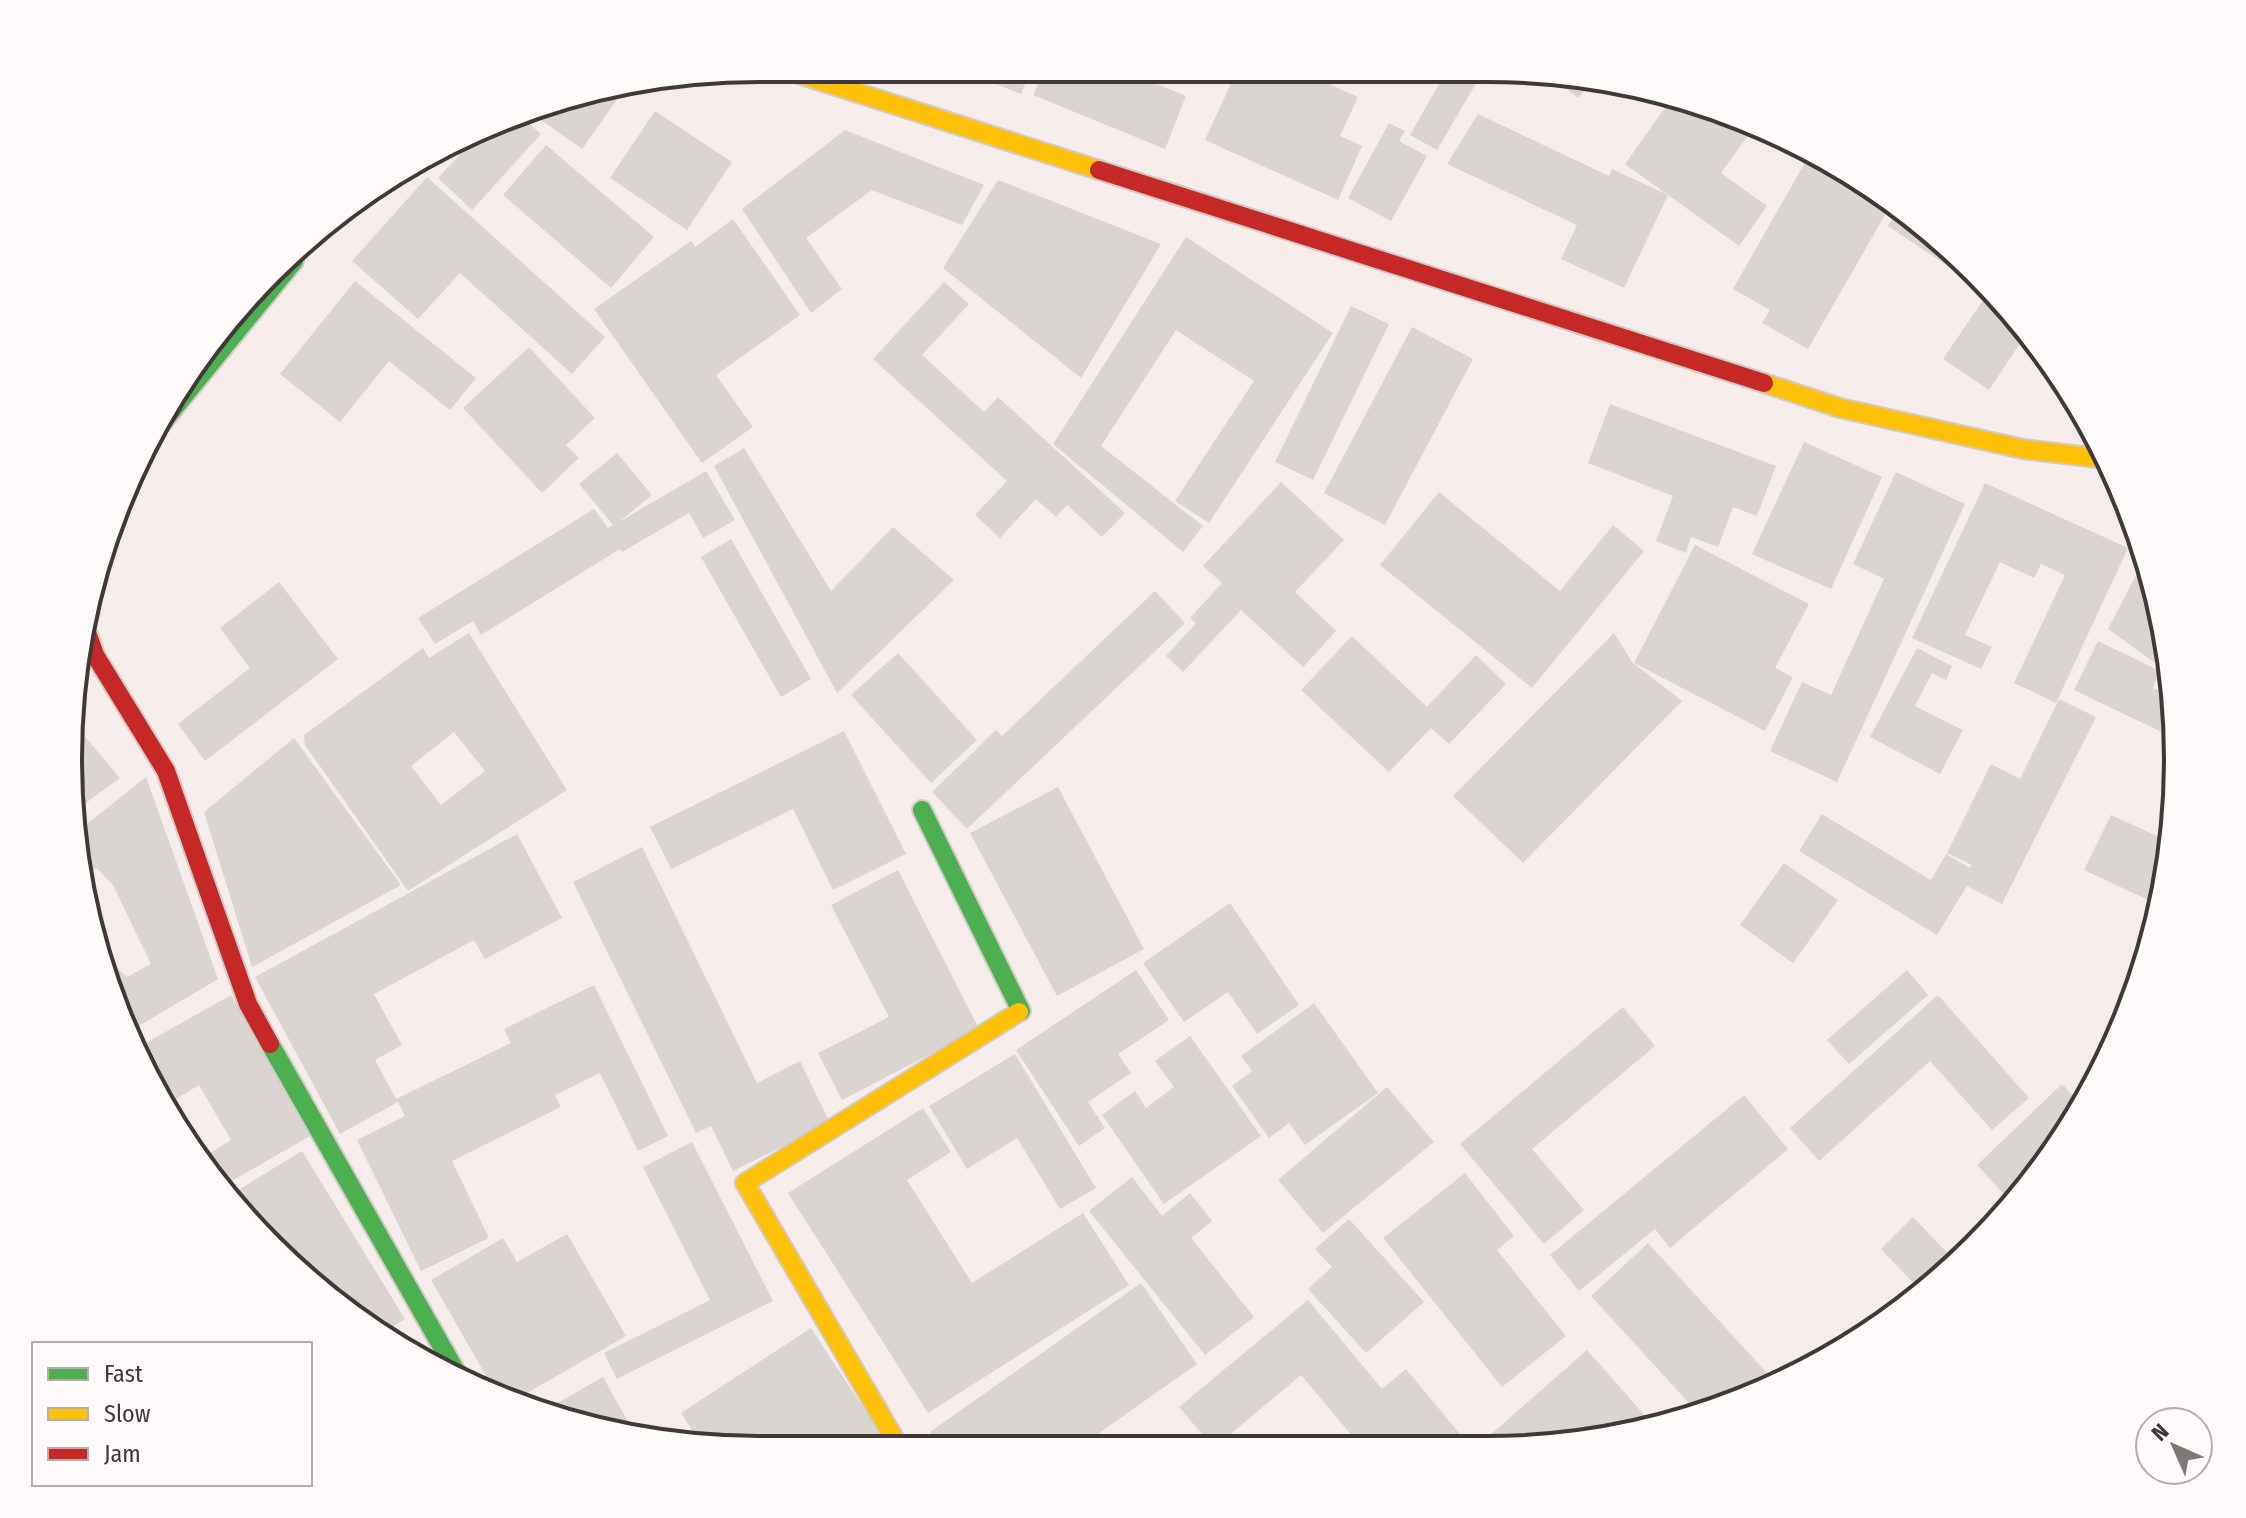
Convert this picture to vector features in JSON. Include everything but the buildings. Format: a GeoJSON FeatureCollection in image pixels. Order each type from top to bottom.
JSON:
{"type":"FeatureCollection","features":[{"type":"Feature","properties":{"kind":"street"},"geometry":{"type":"LineString","coordinates":[[824,82],[1840,408],[2023,449],[2093,457]]}},
{"type":"Feature","properties":{"kind":"street"},"geometry":{"type":"LineString","coordinates":[[208,367],[265,296]]}},
{"type":"Feature","properties":{"kind":"street"},"geometry":{"type":"LineString","coordinates":[[92,646],[166,771],[248,1004],[450,1361]]}},
{"type":"Feature","properties":{"kind":"street"},"geometry":{"type":"LineString","coordinates":[[893,1436],[745,1183],[1021,1011],[922,810]]}},
{"type":"Feature","properties":{"kind":"traffic: fast"},"geometry":{"type":"LineString","coordinates":[[208,367],[265,296]]}},
{"type":"Feature","properties":{"kind":"traffic: fast"},"geometry":{"type":"LineString","coordinates":[[922,810],[1019,1012]]}},
{"type":"Feature","properties":{"kind":"traffic: fast"},"geometry":{"type":"LineString","coordinates":[[270,1044],[450,1361]]}},
{"type":"Feature","properties":{"kind":"traffic: slow"},"geometry":{"type":"LineString","coordinates":[[824,82],[1099,170]]}},
{"type":"Feature","properties":{"kind":"traffic: slow"},"geometry":{"type":"LineString","coordinates":[[1764,383],[1840,408],[2023,449],[2093,457]]}},
{"type":"Feature","properties":{"kind":"traffic: slow"},"geometry":{"type":"LineString","coordinates":[[893,1436],[745,1183],[1019,1012]]}},
{"type":"Feature","properties":{"kind":"traffic: jam"},"geometry":{"type":"LineString","coordinates":[[1099,170],[1764,383]]}},
{"type":"Feature","properties":{"kind":"traffic: jam"},"geometry":{"type":"LineString","coordinates":[[92,646],[166,771],[248,1004],[270,1044]]}}]}
